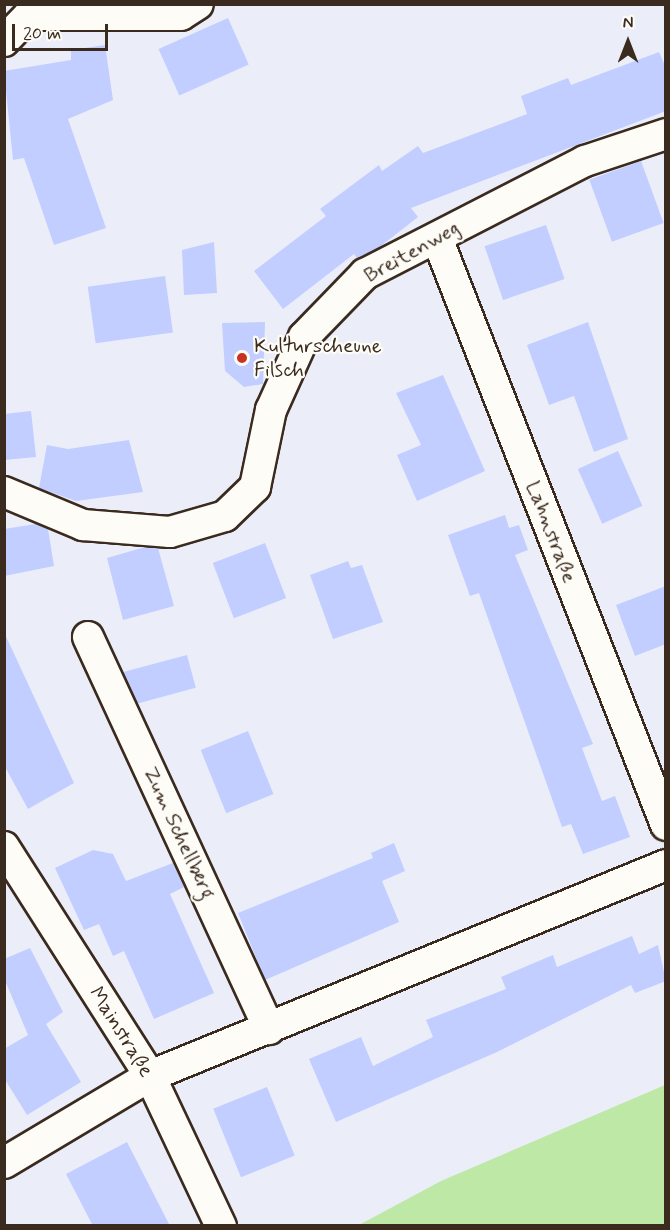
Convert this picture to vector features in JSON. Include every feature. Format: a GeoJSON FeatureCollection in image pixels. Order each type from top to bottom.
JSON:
{"type":"FeatureCollection","features":[{"type":"Feature","properties":{"kind":"street"},"geometry":{"type":"LineString","coordinates":[[4,41],[27,10],[181,15],[198,4]]}},
{"type":"Feature","properties":{"kind":"street","name":"Breitenweg"},"geometry":{"type":"LineString","coordinates":[[4,492],[83,525],[170,532],[225,516],[255,487],[271,410],[304,337],[365,274],[585,161],[666,134]]}},
{"type":"Feature","properties":{"kind":"street","name":"Lahnstraße"},"geometry":{"type":"LineString","coordinates":[[437,238],[666,825]]}},
{"type":"Feature","properties":{"kind":"street","name":"Zum Schellberg"},"geometry":{"type":"LineString","coordinates":[[88,637],[269,1029]]}},
{"type":"Feature","properties":{"kind":"street","name":"Mainstraße"},"geometry":{"type":"LineString","coordinates":[[4,847],[150,1076],[221,1226]]}},
{"type":"Feature","properties":{"kind":"street"},"geometry":{"type":"LineString","coordinates":[[4,1163],[150,1076],[666,865]]}},
{"type":"Feature","properties":{"kind":"green space"},"geometry":{"type":"Polygon","coordinates":[[[665,1085],[665,1225],[359,1225],[441,1181],[665,1085]]]}},
{"type":"Feature","properties":{"kind":"building"},"geometry":{"type":"Polygon","coordinates":[[[228,18],[249,65],[179,96],[159,49],[228,18]]]}},
{"type":"Feature","properties":{"kind":"building"},"geometry":{"type":"Polygon","coordinates":[[[105,45],[113,100],[68,119],[106,228],[54,245],[24,158],[13,160],[4,71],[71,60],[71,50],[105,45]]]}},
{"type":"Feature","properties":{"kind":"building"},"geometry":{"type":"Polygon","coordinates":[[[659,52],[666,68],[666,111],[411,208],[418,217],[377,249],[357,258],[354,254],[283,309],[254,271],[326,216],[320,209],[379,165],[382,171],[418,146],[423,153],[527,114],[521,96],[568,78],[571,85],[659,52]]]}},
{"type":"Feature","properties":{"kind":"building"},"geometry":{"type":"Polygon","coordinates":[[[641,161],[664,223],[612,242],[589,180],[641,161]]]}},
{"type":"Feature","properties":{"kind":"building"},"geometry":{"type":"Polygon","coordinates":[[[546,225],[565,279],[503,300],[485,246],[546,225]]]}},
{"type":"Feature","properties":{"kind":"building"},"geometry":{"type":"Polygon","coordinates":[[[214,242],[217,293],[184,295],[182,250],[214,242]]]}},
{"type":"Feature","properties":{"kind":"building"},"geometry":{"type":"Polygon","coordinates":[[[165,276],[173,332],[96,343],[88,287],[165,276]]]}},
{"type":"Feature","properties":{"kind":"building","name":"Kulturscheune Filsch"},"geometry":{"type":"Polygon","coordinates":[[[265,322],[263,384],[244,387],[225,371],[222,323],[265,322]]]}},
{"type":"Feature","properties":{"kind":"building"},"geometry":{"type":"Polygon","coordinates":[[[588,322],[628,439],[594,452],[574,396],[549,405],[527,345],[588,322]]]}},
{"type":"Feature","properties":{"kind":"building"},"geometry":{"type":"Polygon","coordinates":[[[443,375],[485,471],[417,501],[397,455],[421,445],[396,393],[443,375]]]}},
{"type":"Feature","properties":{"kind":"building"},"geometry":{"type":"Polygon","coordinates":[[[31,411],[36,457],[4,460],[4,414],[31,411]]]}},
{"type":"Feature","properties":{"kind":"building"},"geometry":{"type":"Polygon","coordinates":[[[129,440],[143,492],[76,501],[39,488],[47,445],[68,449],[129,440]]]}},
{"type":"Feature","properties":{"kind":"building"},"geometry":{"type":"Polygon","coordinates":[[[618,451],[642,506],[602,524],[578,469],[618,451]]]}},
{"type":"Feature","properties":{"kind":"building"},"geometry":{"type":"Polygon","coordinates":[[[505,515],[509,528],[519,525],[528,550],[515,555],[593,744],[582,748],[602,801],[615,796],[630,837],[583,854],[571,824],[562,827],[479,593],[470,596],[448,535],[505,515]]]}},
{"type":"Feature","properties":{"kind":"building"},"geometry":{"type":"Polygon","coordinates":[[[36,524],[48,529],[54,566],[4,576],[4,529],[36,524]]]}},
{"type":"Feature","properties":{"kind":"building"},"geometry":{"type":"Polygon","coordinates":[[[265,543],[286,598],[234,618],[213,563],[265,543]]]}},
{"type":"Feature","properties":{"kind":"building"},"geometry":{"type":"Polygon","coordinates":[[[145,547],[158,548],[174,606],[123,620],[107,558],[145,547]]]}},
{"type":"Feature","properties":{"kind":"building"},"geometry":{"type":"Polygon","coordinates":[[[348,561],[351,568],[362,565],[383,622],[333,639],[310,575],[348,561]]]}},
{"type":"Feature","properties":{"kind":"building"},"geometry":{"type":"Polygon","coordinates":[[[666,586],[666,644],[635,656],[616,605],[666,586]]]}},
{"type":"Feature","properties":{"kind":"building"},"geometry":{"type":"Polygon","coordinates":[[[4,632],[74,783],[28,809],[4,765],[4,632]]]}},
{"type":"Feature","properties":{"kind":"building"},"geometry":{"type":"Polygon","coordinates":[[[187,655],[196,688],[132,705],[123,672],[187,655]]]}},
{"type":"Feature","properties":{"kind":"building"},"geometry":{"type":"Polygon","coordinates":[[[248,731],[273,794],[226,813],[201,750],[248,731]]]}},
{"type":"Feature","properties":{"kind":"building"},"geometry":{"type":"Polygon","coordinates":[[[394,843],[405,871],[382,881],[399,922],[265,980],[238,913],[373,858],[371,853],[394,843]]]}},
{"type":"Feature","properties":{"kind":"building"},"geometry":{"type":"Polygon","coordinates":[[[93,850],[113,854],[126,881],[173,863],[184,887],[170,894],[214,993],[154,1019],[124,951],[113,956],[99,924],[84,930],[55,868],[93,850]]]}},
{"type":"Feature","properties":{"kind":"building"},"geometry":{"type":"Polygon","coordinates":[[[632,936],[639,954],[658,945],[666,981],[635,993],[631,985],[497,1052],[336,1122],[309,1059],[361,1037],[373,1066],[433,1037],[426,1020],[506,989],[501,977],[553,955],[557,967],[632,936]]]}},
{"type":"Feature","properties":{"kind":"building"},"geometry":{"type":"Polygon","coordinates":[[[30,948],[63,1012],[46,1024],[81,1082],[27,1115],[4,1078],[4,1049],[28,1035],[4,978],[4,959],[30,948]]]}},
{"type":"Feature","properties":{"kind":"building"},"geometry":{"type":"Polygon","coordinates":[[[267,1087],[295,1156],[241,1177],[213,1109],[267,1087]]]}},
{"type":"Feature","properties":{"kind":"building"},"geometry":{"type":"Polygon","coordinates":[[[127,1142],[170,1226],[93,1226],[66,1174],[127,1142]]]}},
{"type":"Feature","properties":{"kind":"place","name":"Kulturscheune Filsch"},"geometry":{"type":"Point","coordinates":[242,358]}}]}
